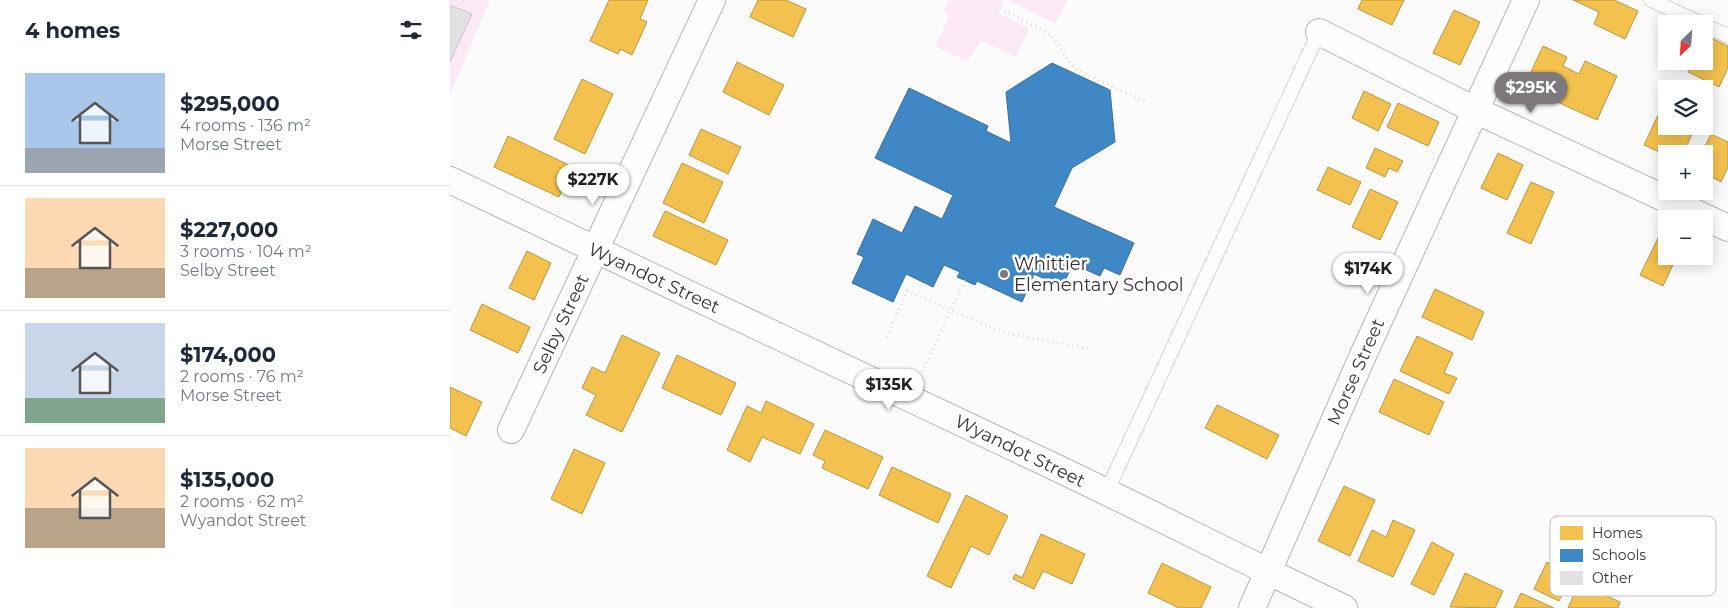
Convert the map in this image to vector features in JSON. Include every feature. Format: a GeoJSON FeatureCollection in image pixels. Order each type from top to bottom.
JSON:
{"type":"FeatureCollection","features":[{"type":"Feature","properties":{"kind":"street","name":"Selby Street"},"geometry":{"type":"LineString","coordinates":[[511,430],[712,0]]}},
{"type":"Feature","properties":{"kind":"street","name":"Morse Street"},"geometry":{"type":"LineString","coordinates":[[1252,608],[1364,353],[1526,0]]}},
{"type":"Feature","properties":{"kind":"street"},"geometry":{"type":"LineString","coordinates":[[1319,32],[1475,110],[1728,228]]}},
{"type":"Feature","properties":{"kind":"street","name":"Wyandot Street"},"geometry":{"type":"LineString","coordinates":[[450,180],[595,251],[780,336],[1344,608]]}},
{"type":"Feature","properties":{"kind":"lane"},"geometry":{"type":"LineString","coordinates":[[1652,0],[1684,15]]}},
{"type":"Feature","properties":{"kind":"lane"},"geometry":{"type":"LineString","coordinates":[[1713,29],[1728,36]]}},
{"type":"Feature","properties":{"kind":"lane"},"geometry":{"type":"LineString","coordinates":[[1106,493],[1319,32]]}},
{"type":"Feature","properties":{"kind":"path"},"geometry":{"type":"LineString","coordinates":[[1000,8],[1051,35],[1075,69],[1147,103]]}},
{"type":"Feature","properties":{"kind":"path"},"geometry":{"type":"LineString","coordinates":[[922,372],[965,280]]}},
{"type":"Feature","properties":{"kind":"path"},"geometry":{"type":"LineString","coordinates":[[886,337],[907,291],[1005,333],[1090,349]]}},
{"type":"Feature","properties":{"kind":"shaded area"},"geometry":{"type":"Polygon","coordinates":[[[450,0],[490,0],[450,95],[450,0]]]}},
{"type":"Feature","properties":{"kind":"shaded area"},"geometry":{"type":"Polygon","coordinates":[[[949,0],[1004,0],[998,13],[1029,29],[1016,57],[982,41],[967,61],[935,47],[949,17],[944,11],[949,0]]]}},
{"type":"Feature","properties":{"kind":"shaded area"},"geometry":{"type":"Polygon","coordinates":[[[1008,0],[1067,0],[1055,24],[1008,0]]]}},
{"type":"Feature","properties":{"kind":"building: Homes"},"geometry":{"type":"Polygon","coordinates":[[[609,0],[648,0],[640,19],[647,22],[632,55],[620,49],[618,54],[590,41],[609,0]]]}},
{"type":"Feature","properties":{"kind":"building: Homes"},"geometry":{"type":"Polygon","coordinates":[[[758,0],[786,0],[806,9],[793,37],[750,17],[758,0]]]}},
{"type":"Feature","properties":{"kind":"building: Homes"},"geometry":{"type":"Polygon","coordinates":[[[1362,0],[1404,0],[1392,25],[1358,9],[1362,0]]]}},
{"type":"Feature","properties":{"kind":"building: Homes"},"geometry":{"type":"Polygon","coordinates":[[[1573,0],[1614,0],[1638,11],[1625,39],[1594,24],[1599,12],[1573,0]]]}},
{"type":"Feature","properties":{"kind":"building: Homes"},"geometry":{"type":"Polygon","coordinates":[[[1454,10],[1480,22],[1460,65],[1433,53],[1454,10]]]}},
{"type":"Feature","properties":{"kind":"building: Homes"},"geometry":{"type":"Polygon","coordinates":[[[1713,39],[1728,46],[1728,68],[1719,87],[1713,84],[1713,80],[1705,80],[1688,72],[1689,70],[1713,70],[1713,39]]]}},
{"type":"Feature","properties":{"kind":"building: Homes"},"geometry":{"type":"Polygon","coordinates":[[[1543,46],[1567,57],[1563,66],[1579,74],[1585,61],[1617,76],[1597,120],[1524,87],[1543,46]]]}},
{"type":"Feature","properties":{"kind":"building: Homes"},"geometry":{"type":"Polygon","coordinates":[[[737,62],[784,85],[769,115],[723,92],[737,62]]]}},
{"type":"Feature","properties":{"kind":"building: Homes"},"geometry":{"type":"Polygon","coordinates":[[[582,79],[613,94],[585,154],[554,139],[582,79]]]}},
{"type":"Feature","properties":{"kind":"building: Homes"},"geometry":{"type":"Polygon","coordinates":[[[1364,91],[1391,104],[1378,131],[1352,118],[1364,91]]]}},
{"type":"Feature","properties":{"kind":"building: Homes"},"geometry":{"type":"Polygon","coordinates":[[[1398,103],[1439,122],[1428,146],[1387,127],[1398,103]]]}},
{"type":"Feature","properties":{"kind":"building: Homes"},"geometry":{"type":"Polygon","coordinates":[[[1658,115],[1658,135],[1692,135],[1687,145],[1658,145],[1658,151],[1644,145],[1658,115]]]}},
{"type":"Feature","properties":{"kind":"building: Homes"},"geometry":{"type":"Polygon","coordinates":[[[701,129],[741,147],[728,174],[689,155],[701,129]]]}},
{"type":"Feature","properties":{"kind":"building: Homes"},"geometry":{"type":"Polygon","coordinates":[[[1710,135],[1728,142],[1728,167],[1721,182],[1713,178],[1713,145],[1706,145],[1710,135]]]}},
{"type":"Feature","properties":{"kind":"building: Homes"},"geometry":{"type":"Polygon","coordinates":[[[508,136],[573,167],[559,197],[494,167],[508,136]]]}},
{"type":"Feature","properties":{"kind":"building: Homes"},"geometry":{"type":"Polygon","coordinates":[[[1375,148],[1403,161],[1397,172],[1389,168],[1385,177],[1366,168],[1375,148]]]}},
{"type":"Feature","properties":{"kind":"building: Homes"},"geometry":{"type":"Polygon","coordinates":[[[1498,153],[1523,165],[1507,200],[1481,188],[1498,153]]]}},
{"type":"Feature","properties":{"kind":"building: Homes"},"geometry":{"type":"Polygon","coordinates":[[[682,163],[723,182],[704,223],[663,203],[682,163]]]}},
{"type":"Feature","properties":{"kind":"building: Homes"},"geometry":{"type":"Polygon","coordinates":[[[1328,167],[1361,182],[1350,205],[1317,190],[1328,167]]]}},
{"type":"Feature","properties":{"kind":"building: Homes"},"geometry":{"type":"Polygon","coordinates":[[[1531,182],[1554,192],[1531,244],[1507,233],[1531,182]]]}},
{"type":"Feature","properties":{"kind":"building: Homes"},"geometry":{"type":"Polygon","coordinates":[[[1370,189],[1398,202],[1380,240],[1352,227],[1370,189]]]}},
{"type":"Feature","properties":{"kind":"building: Homes"},"geometry":{"type":"Polygon","coordinates":[[[665,211],[728,240],[716,265],[653,236],[665,211]]]}},
{"type":"Feature","properties":{"kind":"building: Homes"},"geometry":{"type":"Polygon","coordinates":[[[1658,238],[1658,265],[1673,265],[1663,286],[1640,275],[1658,238]]]}},
{"type":"Feature","properties":{"kind":"building: Homes"},"geometry":{"type":"Polygon","coordinates":[[[527,251],[551,263],[534,300],[509,288],[527,251]]]}},
{"type":"Feature","properties":{"kind":"building: Homes"},"geometry":{"type":"Polygon","coordinates":[[[1435,289],[1484,312],[1472,340],[1422,317],[1435,289]]]}},
{"type":"Feature","properties":{"kind":"building: Homes"},"geometry":{"type":"Polygon","coordinates":[[[482,304],[530,327],[518,353],[470,330],[482,304]]]}},
{"type":"Feature","properties":{"kind":"building: Homes"},"geometry":{"type":"Polygon","coordinates":[[[622,335],[660,353],[622,432],[586,415],[596,395],[582,388],[592,367],[605,373],[622,335]]]}},
{"type":"Feature","properties":{"kind":"building: Homes"},"geometry":{"type":"Polygon","coordinates":[[[1417,336],[1453,353],[1444,373],[1457,378],[1449,394],[1400,371],[1417,336]]]}},
{"type":"Feature","properties":{"kind":"building: Homes"},"geometry":{"type":"Polygon","coordinates":[[[677,355],[736,383],[721,415],[662,388],[677,355]]]}},
{"type":"Feature","properties":{"kind":"building: Homes"},"geometry":{"type":"Polygon","coordinates":[[[1394,379],[1444,402],[1429,435],[1379,412],[1394,379]]]}},
{"type":"Feature","properties":{"kind":"building: Homes"},"geometry":{"type":"Polygon","coordinates":[[[450,387],[482,402],[466,436],[450,428],[450,387]]]}},
{"type":"Feature","properties":{"kind":"building: Homes"},"geometry":{"type":"Polygon","coordinates":[[[766,401],[814,424],[800,454],[762,437],[750,462],[727,450],[747,406],[761,413],[766,401]]]}},
{"type":"Feature","properties":{"kind":"building: Homes"},"geometry":{"type":"Polygon","coordinates":[[[1217,405],[1279,435],[1267,459],[1205,428],[1217,405]]]}},
{"type":"Feature","properties":{"kind":"building: Homes"},"geometry":{"type":"Polygon","coordinates":[[[825,430],[883,457],[868,489],[822,468],[825,461],[813,455],[825,430]]]}},
{"type":"Feature","properties":{"kind":"building: Homes"},"geometry":{"type":"Polygon","coordinates":[[[574,449],[605,463],[582,514],[551,499],[574,449]]]}},
{"type":"Feature","properties":{"kind":"building: Homes"},"geometry":{"type":"Polygon","coordinates":[[[892,467],[951,494],[938,523],[879,495],[892,467]]]}},
{"type":"Feature","properties":{"kind":"building: Homes"},"geometry":{"type":"Polygon","coordinates":[[[1344,486],[1375,500],[1350,556],[1318,541],[1344,486]]]}},
{"type":"Feature","properties":{"kind":"building: Homes"},"geometry":{"type":"Polygon","coordinates":[[[966,495],[1008,516],[989,555],[971,546],[951,588],[927,576],[966,495]]]}},
{"type":"Feature","properties":{"kind":"building: Homes"},"geometry":{"type":"Polygon","coordinates":[[[1393,520],[1415,530],[1393,577],[1358,561],[1372,530],[1386,537],[1393,520]]]}},
{"type":"Feature","properties":{"kind":"building: Homes"},"geometry":{"type":"Polygon","coordinates":[[[1041,534],[1085,554],[1072,584],[1043,571],[1034,589],[1013,579],[1015,574],[1022,578],[1041,534]]]}},
{"type":"Feature","properties":{"kind":"building: Homes"},"geometry":{"type":"Polygon","coordinates":[[[1432,542],[1454,554],[1434,595],[1411,584],[1432,542]]]}},
{"type":"Feature","properties":{"kind":"building: Homes"},"geometry":{"type":"Polygon","coordinates":[[[1547,562],[1550,563],[1550,596],[1561,596],[1559,601],[1534,589],[1547,562]]]}},
{"type":"Feature","properties":{"kind":"building: Homes"},"geometry":{"type":"Polygon","coordinates":[[[1162,563],[1211,587],[1201,608],[1179,608],[1148,593],[1162,563]]]}},
{"type":"Feature","properties":{"kind":"building: Homes"},"geometry":{"type":"Polygon","coordinates":[[[1465,573],[1503,591],[1495,608],[1450,607],[1465,573]]]}},
{"type":"Feature","properties":{"kind":"building: Homes"},"geometry":{"type":"Polygon","coordinates":[[[1521,593],[1554,608],[1514,608],[1521,593]]]}},
{"type":"Feature","properties":{"kind":"building: Homes"},"geometry":{"type":"Polygon","coordinates":[[[1573,596],[1607,596],[1620,602],[1618,608],[1568,608],[1573,596]]]}},
{"type":"Feature","properties":{"kind":"building: Schools"},"geometry":{"type":"Polygon","coordinates":[[[1052,63],[1110,90],[1115,142],[1072,168],[1054,207],[1134,243],[1120,275],[1104,268],[1100,276],[1073,264],[1062,287],[1034,274],[1022,302],[977,281],[975,285],[957,277],[960,272],[944,265],[933,287],[906,274],[893,302],[852,283],[864,257],[857,254],[873,219],[902,233],[915,206],[942,219],[953,195],[875,158],[909,88],[988,126],[986,131],[1011,143],[1006,92],[1052,63]]]}},
{"type":"Feature","properties":{"kind":"building: Other"},"geometry":{"type":"Polygon","coordinates":[[[450,5],[472,14],[450,62],[450,5]]]}},
{"type":"Feature","properties":{"kind":"place","name":"Whittier Elementary School"},"geometry":{"type":"Point","coordinates":[1004,274]}}]}
